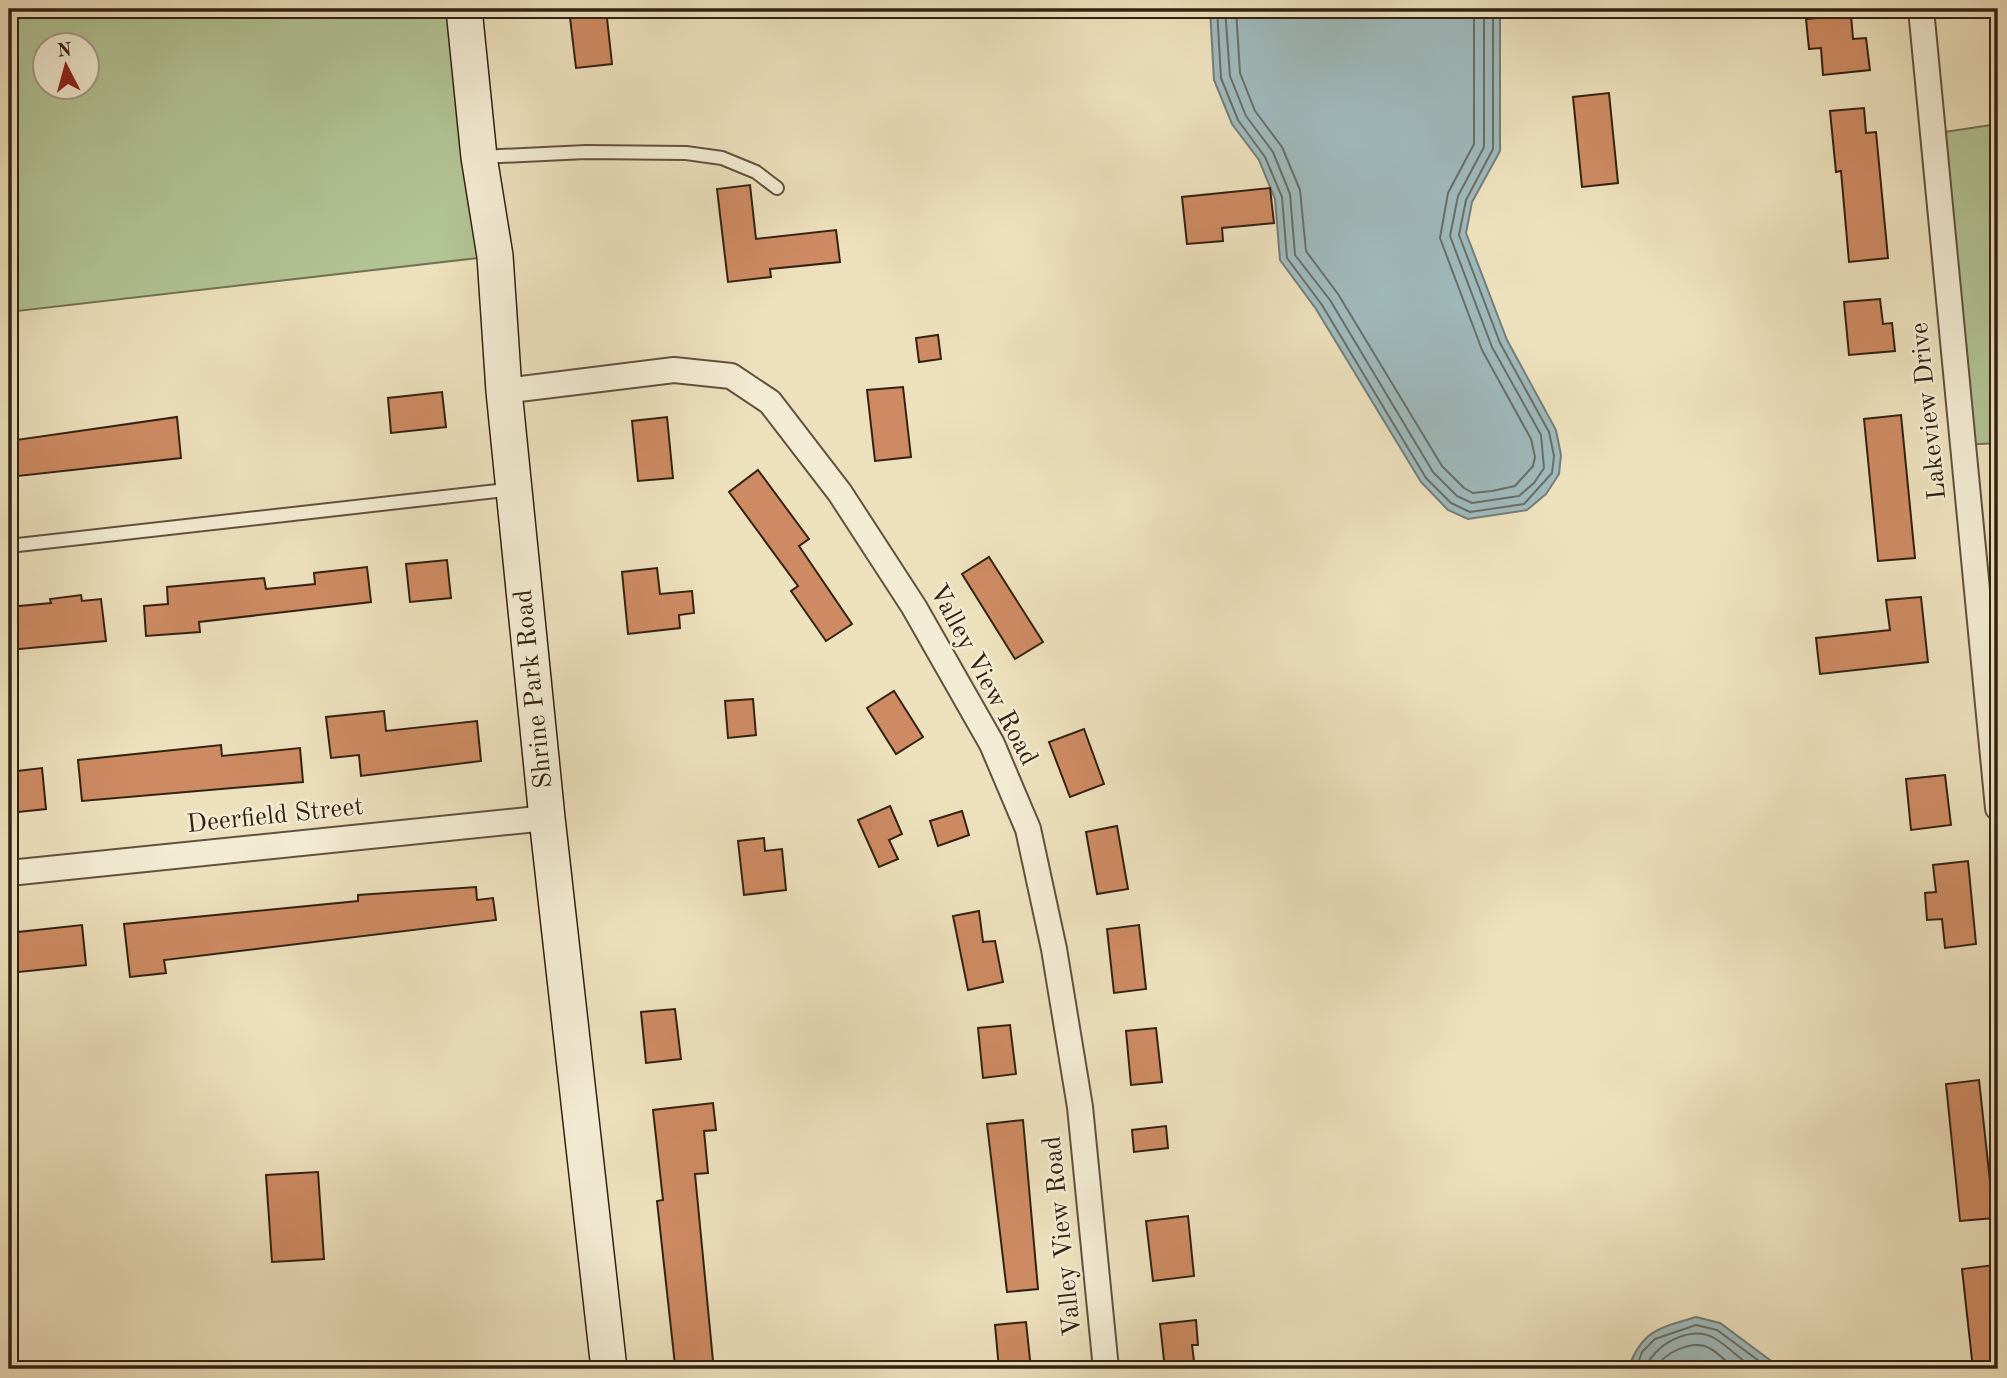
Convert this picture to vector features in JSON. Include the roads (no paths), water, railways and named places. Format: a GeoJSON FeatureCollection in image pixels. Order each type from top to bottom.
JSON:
{"type":"FeatureCollection","features":[{"type":"Feature","properties":{"kind":"street","name":"Shrine Park Road"},"geometry":{"type":"LineString","coordinates":[[464,9],[479,157],[495,256],[504,391],[547,818],[609,1369]]}},
{"type":"Feature","properties":{"kind":"street","name":"Lakeview Drive"},"geometry":{"type":"LineString","coordinates":[[1921,9],[1998,808]]}},
{"type":"Feature","properties":{"kind":"street","name":"Valley View Road"},"geometry":{"type":"LineString","coordinates":[[504,391],[674,370],[731,376],[771,402],[840,493],[914,607],[992,744],[1028,830],[1054,949],[1080,1107],[1106,1369]]}},
{"type":"Feature","properties":{"kind":"street","name":"Deerfield Street"},"geometry":{"type":"LineString","coordinates":[[9,873],[547,818]]}},
{"type":"Feature","properties":{"kind":"lane"},"geometry":{"type":"LineString","coordinates":[[479,157],[586,152],[686,153],[722,158],[756,172],[777,188]]}},
{"type":"Feature","properties":{"kind":"lane"},"geometry":{"type":"LineString","coordinates":[[9,547],[514,489]]}},
{"type":"Feature","properties":{"kind":"water"},"geometry":{"type":"Polygon","coordinates":[[[1210,9],[1500,9],[1500,151],[1472,202],[1466,233],[1507,340],[1556,430],[1561,455],[1559,474],[1546,494],[1527,510],[1468,519],[1448,510],[1421,482],[1316,309],[1280,260],[1275,199],[1259,160],[1232,124],[1214,80],[1210,9]]]}},
{"type":"Feature","properties":{"kind":"water"},"geometry":{"type":"Polygon","coordinates":[[[1696,1317],[1720,1323],[1782,1369],[1628,1369],[1639,1346],[1653,1332],[1696,1317]]]}}]}
